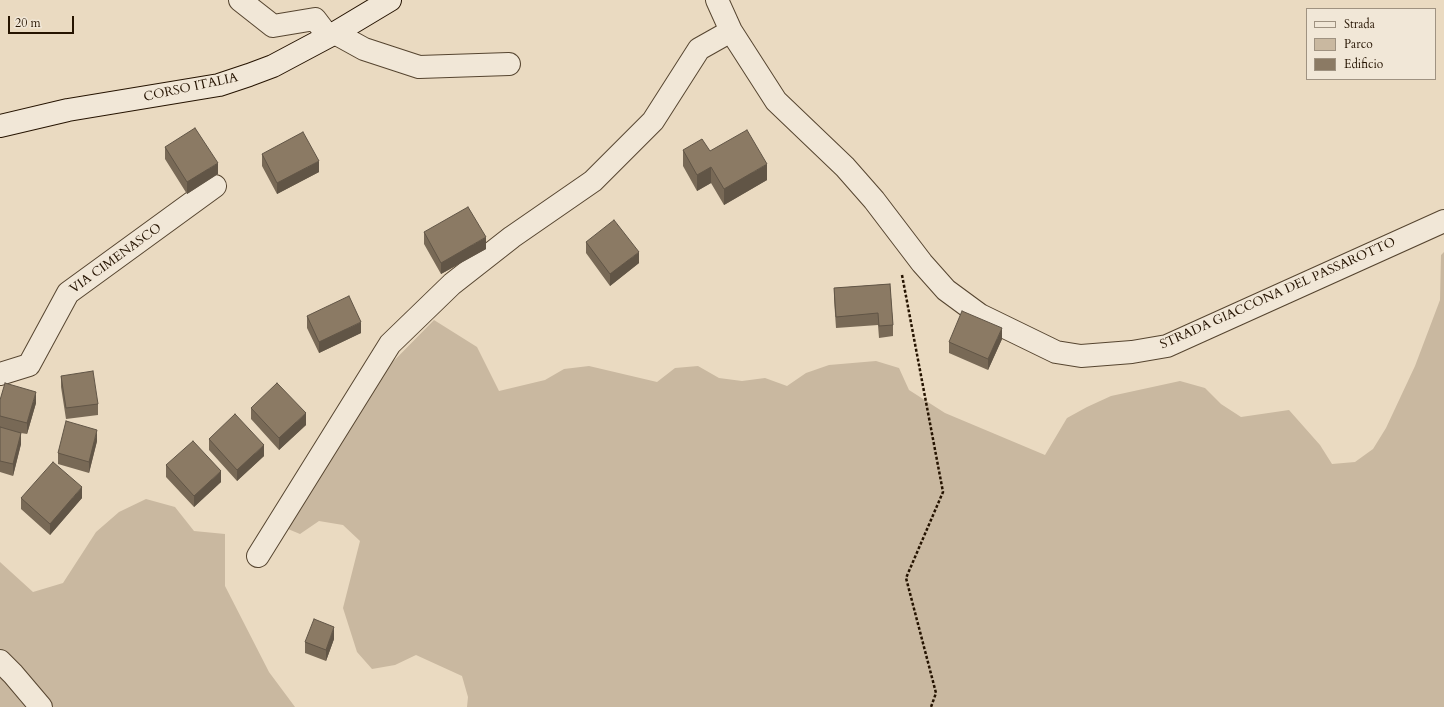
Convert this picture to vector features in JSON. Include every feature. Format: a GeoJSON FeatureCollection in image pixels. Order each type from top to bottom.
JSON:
{"type":"FeatureCollection","features":[{"type":"Feature","properties":{"kind":"street"},"geometry":{"type":"LineString","coordinates":[[240,0],[274,26],[315,18],[332,35],[364,49],[419,67],[509,64]]}},
{"type":"Feature","properties":{"kind":"street","name":"CORSO ITALIA"},"geometry":{"type":"LineString","coordinates":[[0,126],[68,110],[219,85],[274,66],[332,35],[390,0]]}},
{"type":"Feature","properties":{"kind":"street","name":"STRADA GIACCONA DEL PASSAROTTO"},"geometry":{"type":"LineString","coordinates":[[717,0],[731,32],[776,101],[845,167],[874,200],[922,263],[946,290],[980,315],[1056,352],[1081,356],[1132,352],[1167,346],[1444,221]]}},
{"type":"Feature","properties":{"kind":"street"},"geometry":{"type":"LineString","coordinates":[[258,556],[390,344],[452,284],[512,237],[593,182],[653,121],[699,49],[731,32]]}},
{"type":"Feature","properties":{"kind":"street","name":"VIA CIMENASCO"},"geometry":{"type":"LineString","coordinates":[[0,374],[29,365],[68,293],[215,186]]}},
{"type":"Feature","properties":{"kind":"street"},"geometry":{"type":"LineString","coordinates":[[0,661],[41,707]]}},
{"type":"Feature","properties":{"kind":"path"},"geometry":{"type":"LineString","coordinates":[[901,271],[944,492],[906,578],[936,693],[931,707]]}},
{"type":"Feature","properties":{"kind":"green space"},"geometry":{"type":"Polygon","coordinates":[[[1444,252],[1444,707],[467,707],[468,697],[462,676],[416,655],[395,665],[372,669],[357,652],[343,608],[360,541],[343,525],[319,521],[300,534],[288,529],[374,381],[434,320],[477,347],[499,391],[545,380],[564,369],[589,366],[657,382],[675,368],[698,366],[719,378],[742,381],[765,378],[787,386],[806,373],[829,365],[876,361],[899,368],[909,390],[945,413],[1045,455],[1067,418],[1087,407],[1111,396],[1180,381],[1205,388],[1221,404],[1241,417],[1289,410],[1320,445],[1332,464],[1355,462],[1373,449],[1386,428],[1415,366],[1440,300],[1441,255],[1444,252]]]}},
{"type":"Feature","properties":{"kind":"green space"},"geometry":{"type":"Polygon","coordinates":[[[146,499],[175,507],[194,531],[225,534],[225,586],[269,672],[295,707],[0,707],[0,562],[33,592],[63,583],[96,532],[119,512],[146,499]]]}},
{"type":"Feature","properties":{"kind":"building"},"geometry":{"type":"Polygon","coordinates":[[[195,128],[218,163],[187,182],[165,147],[195,128]]]}},
{"type":"Feature","properties":{"kind":"building"},"geometry":{"type":"Polygon","coordinates":[[[747,130],[767,164],[724,189],[711,167],[697,175],[683,150],[702,139],[710,151],[747,130]]]}},
{"type":"Feature","properties":{"kind":"building"},"geometry":{"type":"Polygon","coordinates":[[[303,132],[319,161],[277,183],[262,154],[303,132]]]}},
{"type":"Feature","properties":{"kind":"building"},"geometry":{"type":"Polygon","coordinates":[[[468,207],[486,237],[441,263],[424,232],[468,207]]]}},
{"type":"Feature","properties":{"kind":"building"},"geometry":{"type":"Polygon","coordinates":[[[614,220],[639,252],[610,274],[586,242],[614,220]]]}},
{"type":"Feature","properties":{"kind":"building"},"geometry":{"type":"Polygon","coordinates":[[[890,284],[893,325],[879,326],[878,313],[836,317],[834,288],[890,284]]]}},
{"type":"Feature","properties":{"kind":"building"},"geometry":{"type":"Polygon","coordinates":[[[349,296],[361,322],[319,342],[307,316],[349,296]]]}},
{"type":"Feature","properties":{"kind":"building"},"geometry":{"type":"Polygon","coordinates":[[[962,311],[1002,328],[988,359],[949,342],[962,311]]]}},
{"type":"Feature","properties":{"kind":"building"},"geometry":{"type":"Polygon","coordinates":[[[93,371],[98,404],[66,408],[61,376],[93,371]]]}},
{"type":"Feature","properties":{"kind":"building"},"geometry":{"type":"Polygon","coordinates":[[[5,383],[36,392],[27,423],[0,416],[0,400],[5,383]]]}},
{"type":"Feature","properties":{"kind":"building"},"geometry":{"type":"Polygon","coordinates":[[[277,383],[306,413],[279,438],[251,408],[277,383]]]}},
{"type":"Feature","properties":{"kind":"building"},"geometry":{"type":"Polygon","coordinates":[[[235,414],[264,445],[237,470],[209,439],[235,414]]]}},
{"type":"Feature","properties":{"kind":"building"},"geometry":{"type":"Polygon","coordinates":[[[66,421],[97,430],[89,462],[58,453],[66,421]]]}},
{"type":"Feature","properties":{"kind":"building"},"geometry":{"type":"Polygon","coordinates":[[[0,427],[21,433],[13,464],[0,461],[0,427]]]}},
{"type":"Feature","properties":{"kind":"building"},"geometry":{"type":"Polygon","coordinates":[[[193,441],[221,471],[194,496],[166,465],[193,441]]]}},
{"type":"Feature","properties":{"kind":"building"},"geometry":{"type":"Polygon","coordinates":[[[53,462],[82,487],[50,524],[21,498],[53,462]]]}},
{"type":"Feature","properties":{"kind":"building"},"geometry":{"type":"Polygon","coordinates":[[[314,619],[334,627],[326,650],[305,642],[314,619]]]}}]}
